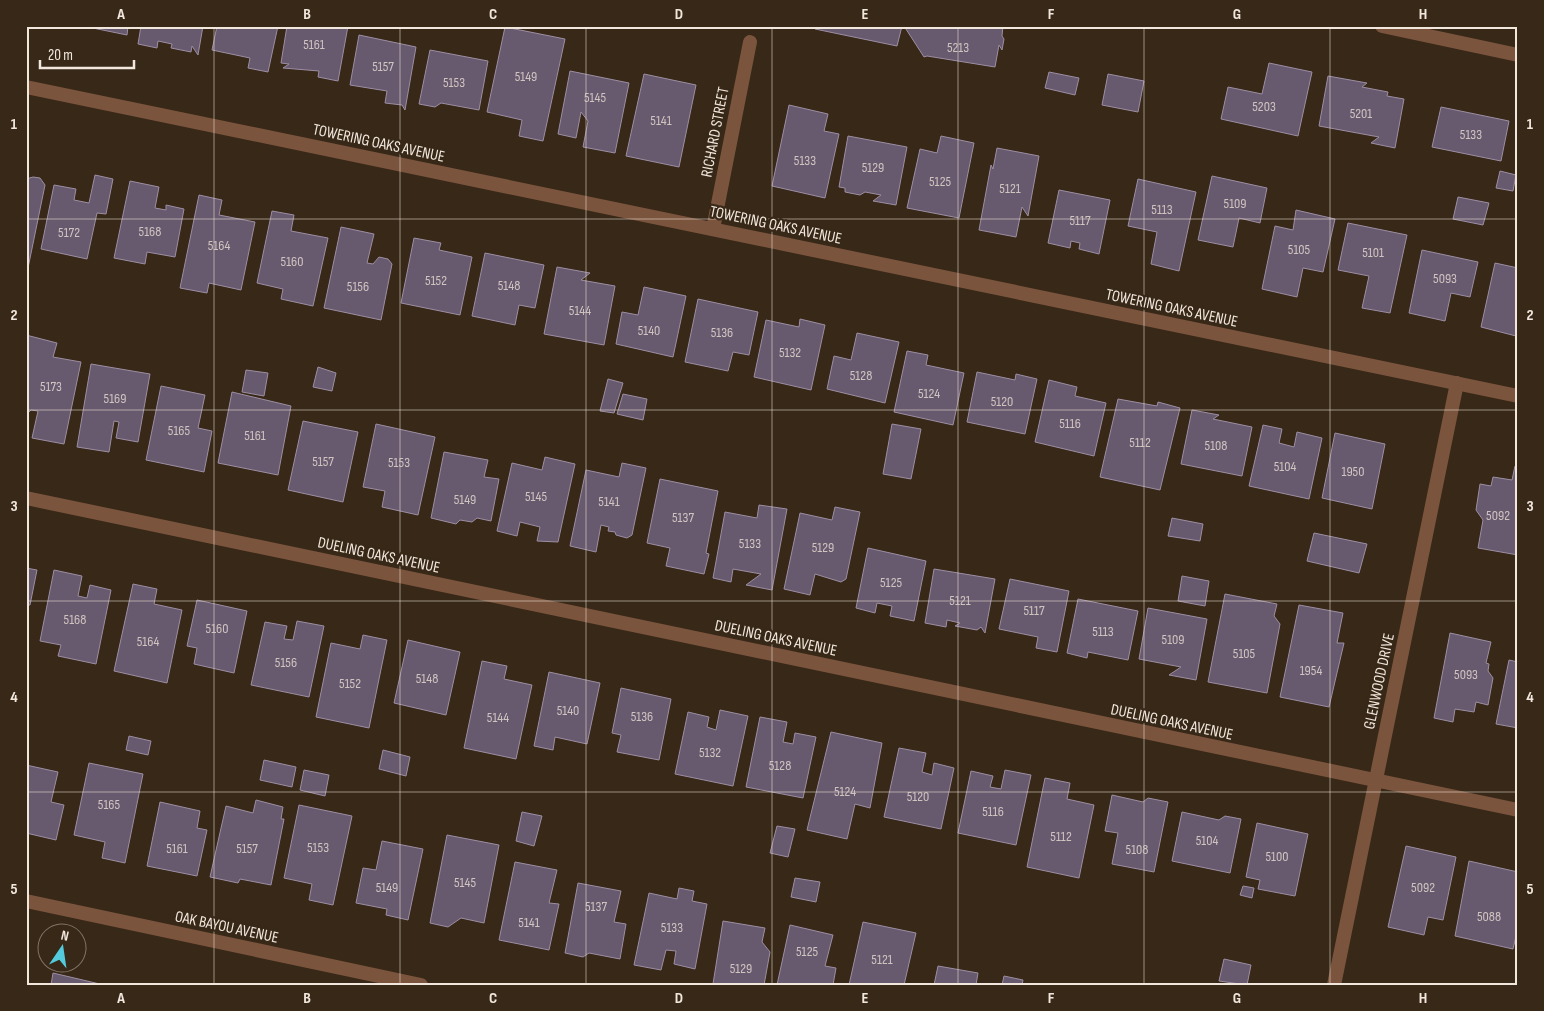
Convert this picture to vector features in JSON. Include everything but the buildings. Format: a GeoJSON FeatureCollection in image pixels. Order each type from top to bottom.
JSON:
{"type":"FeatureCollection","features":[{"type":"Feature","properties":{"kind":"street"},"geometry":{"type":"LineString","coordinates":[[1382,26],[1518,55]]}},
{"type":"Feature","properties":{"kind":"street","name":"RICHARD STREET"},"geometry":{"type":"LineString","coordinates":[[713,229],[750,42]]}},
{"type":"Feature","properties":{"kind":"street","name":"TOWERING OAKS AVENUE"},"geometry":{"type":"LineString","coordinates":[[26,87],[1518,396]]}},
{"type":"Feature","properties":{"kind":"street","name":"GLENWOOD DRIVE"},"geometry":{"type":"LineString","coordinates":[[1334,985],[1457,384]]}},
{"type":"Feature","properties":{"kind":"street","name":"DUELING OAKS AVENUE"},"geometry":{"type":"LineString","coordinates":[[26,498],[1518,810]]}},
{"type":"Feature","properties":{"kind":"street","name":"OAK BAYOU AVENUE"},"geometry":{"type":"LineString","coordinates":[[26,901],[421,985]]}}]}
